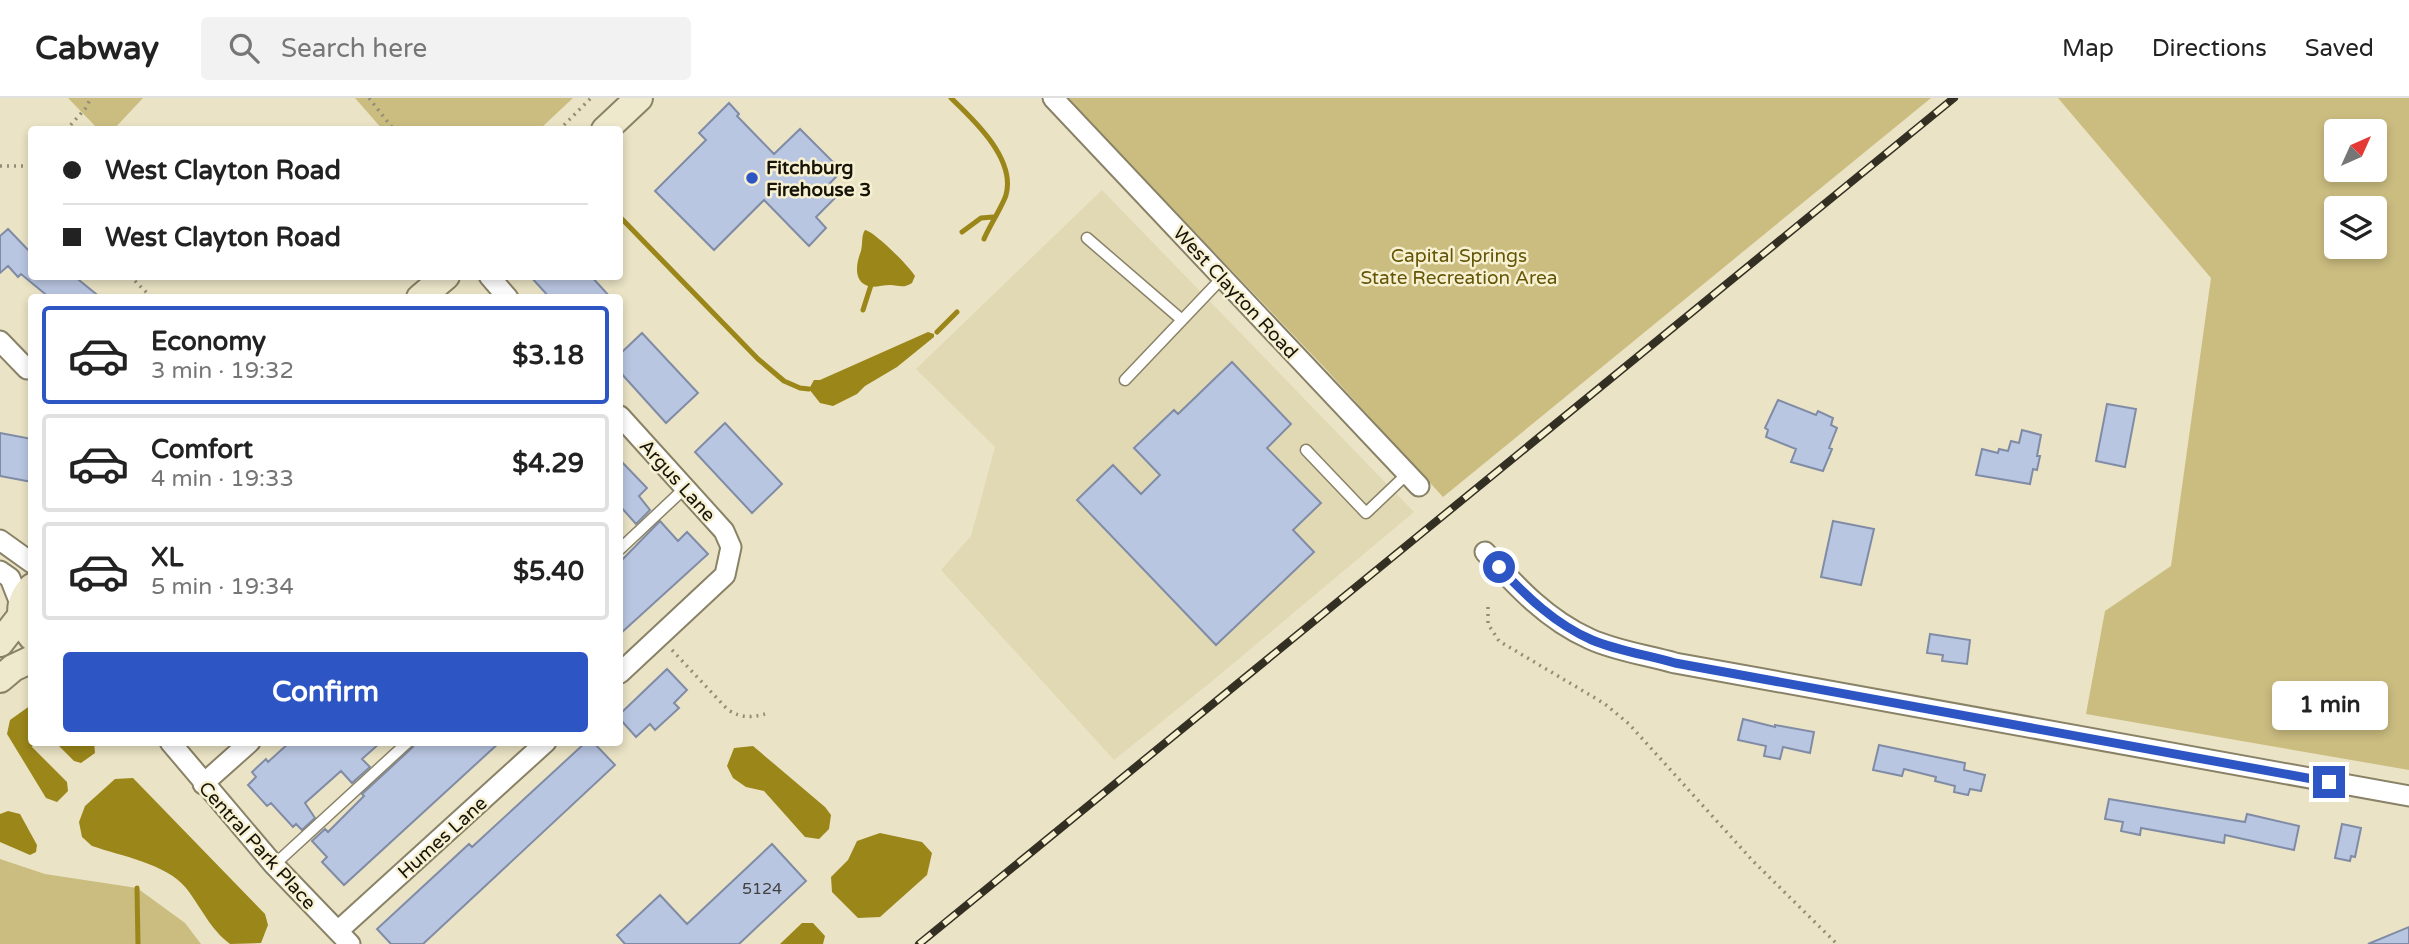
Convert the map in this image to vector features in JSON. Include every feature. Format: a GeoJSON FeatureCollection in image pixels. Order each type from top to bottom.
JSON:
{"type":"FeatureCollection","features":[{"type":"Feature","properties":{"kind":"street"},"geometry":{"type":"LineString","coordinates":[[609,126],[639,98]]}},
{"type":"Feature","properties":{"kind":"street","name":"West Clayton Road"},"geometry":{"type":"LineString","coordinates":[[1053,98],[1413,480]]}},
{"type":"Feature","properties":{"kind":"street"},"geometry":{"type":"LineString","coordinates":[[425,294],[441,280]]}},
{"type":"Feature","properties":{"kind":"street"},"geometry":{"type":"LineString","coordinates":[[492,280],[505,294]]}},
{"type":"Feature","properties":{"kind":"street"},"geometry":{"type":"LineString","coordinates":[[0,341],[27,369]]}},
{"type":"Feature","properties":{"kind":"street","name":"Argus Lane"},"geometry":{"type":"LineString","coordinates":[[623,419],[724,531],[732,547],[725,575],[660,634]]}},
{"type":"Feature","properties":{"kind":"street"},"geometry":{"type":"LineString","coordinates":[[0,540],[28,560]]}},
{"type":"Feature","properties":{"kind":"street"},"geometry":{"type":"LineString","coordinates":[[1485,552],[1522,592],[1564,625],[1591,640],[1675,663],[2409,796]]}},
{"type":"Feature","properties":{"kind":"street"},"geometry":{"type":"LineString","coordinates":[[0,571],[9,578],[26,611],[0,643]]}},
{"type":"Feature","properties":{"kind":"street"},"geometry":{"type":"LineString","coordinates":[[623,670],[660,634]]}},
{"type":"Feature","properties":{"kind":"street"},"geometry":{"type":"LineString","coordinates":[[0,679],[13,668],[28,661]]}},
{"type":"Feature","properties":{"kind":"street","name":"Central Park Place"},"geometry":{"type":"LineString","coordinates":[[173,746],[274,865],[344,938]]}},
{"type":"Feature","properties":{"kind":"street"},"geometry":{"type":"LineString","coordinates":[[203,784],[246,746]]}},
{"type":"Feature","properties":{"kind":"street","name":"Humes Lane"},"geometry":{"type":"LineString","coordinates":[[344,938],[542,746]]}},
{"type":"Feature","properties":{"kind":"lane"},"geometry":{"type":"LineString","coordinates":[[1087,237],[1182,320]]}},
{"type":"Feature","properties":{"kind":"lane"},"geometry":{"type":"LineString","coordinates":[[1125,380],[1222,278]]}},
{"type":"Feature","properties":{"kind":"lane"},"geometry":{"type":"LineString","coordinates":[[1306,450],[1366,513],[1413,480]]}},
{"type":"Feature","properties":{"kind":"lane"},"geometry":{"type":"LineString","coordinates":[[623,546],[685,488]]}},
{"type":"Feature","properties":{"kind":"lane"},"geometry":{"type":"LineString","coordinates":[[274,865],[404,746]]}},
{"type":"Feature","properties":{"kind":"path"},"geometry":{"type":"LineString","coordinates":[[70,126],[91,98]]}},
{"type":"Feature","properties":{"kind":"path"},"geometry":{"type":"LineString","coordinates":[[369,98],[391,126]]}},
{"type":"Feature","properties":{"kind":"path"},"geometry":{"type":"LineString","coordinates":[[563,126],[591,98]]}},
{"type":"Feature","properties":{"kind":"path"},"geometry":{"type":"LineString","coordinates":[[0,166],[28,166]]}},
{"type":"Feature","properties":{"kind":"path"},"geometry":{"type":"LineString","coordinates":[[134,280],[148,294]]}},
{"type":"Feature","properties":{"kind":"path"},"geometry":{"type":"LineString","coordinates":[[1488,607],[1488,624],[1499,641],[1605,705],[1629,724],[1752,860],[1837,944]]}},
{"type":"Feature","properties":{"kind":"path"},"geometry":{"type":"LineString","coordinates":[[660,634],[672,651],[728,710],[738,716],[750,718],[765,715]]}},
{"type":"Feature","properties":{"kind":"shaded area"},"geometry":{"type":"Polygon","coordinates":[[[1102,190],[1414,512],[1114,760],[941,570],[971,536],[995,447],[916,369],[1102,190]]]}},
{"type":"Feature","properties":{"kind":"shaded area"},"geometry":{"type":"Polygon","coordinates":[[[865,230],[884,243],[906,265],[915,276],[912,283],[903,286],[870,287],[860,280],[857,265],[865,230]]]}},
{"type":"Feature","properties":{"kind":"shaded area"},"geometry":{"type":"Polygon","coordinates":[[[928,332],[934,334],[934,337],[897,367],[865,386],[857,394],[833,406],[820,403],[809,389],[814,380],[820,380],[928,332]]]}},
{"type":"Feature","properties":{"kind":"shaded area"},"geometry":{"type":"Polygon","coordinates":[[[28,707],[28,746],[32,746],[67,782],[68,791],[57,802],[46,798],[7,734],[10,720],[28,707]]]}},
{"type":"Feature","properties":{"kind":"shaded area"},"geometry":{"type":"Polygon","coordinates":[[[59,746],[94,746],[95,753],[81,763],[74,761],[59,746]]]}},
{"type":"Feature","properties":{"kind":"shaded area"},"geometry":{"type":"Polygon","coordinates":[[[753,746],[831,815],[829,829],[819,839],[805,837],[764,791],[746,787],[733,778],[727,766],[734,748],[753,746]]]}},
{"type":"Feature","properties":{"kind":"shaded area"},"geometry":{"type":"Polygon","coordinates":[[[133,778],[265,914],[268,925],[261,943],[230,944],[217,932],[178,880],[156,867],[92,846],[82,837],[79,822],[85,806],[115,779],[133,778]]]}},
{"type":"Feature","properties":{"kind":"shaded area"},"geometry":{"type":"Polygon","coordinates":[[[8,811],[20,814],[37,845],[36,852],[30,855],[0,842],[0,814],[8,811]]]}},
{"type":"Feature","properties":{"kind":"shaded area"},"geometry":{"type":"Polygon","coordinates":[[[880,833],[922,842],[932,853],[927,875],[880,917],[858,918],[832,892],[831,877],[848,860],[857,841],[880,833]]]}},
{"type":"Feature","properties":{"kind":"shaded area"},"geometry":{"type":"Polygon","coordinates":[[[802,923],[813,923],[825,936],[823,944],[780,944],[802,923]]]}},
{"type":"Feature","properties":{"kind":"green space"},"geometry":{"type":"Polygon","coordinates":[[[68,98],[143,98],[117,126],[95,126],[68,98]]]}},
{"type":"Feature","properties":{"kind":"green space"},"geometry":{"type":"Polygon","coordinates":[[[355,98],[573,98],[543,126],[380,126],[355,98]]]}},
{"type":"Feature","properties":{"kind":"green space","name":"Capital Springs State Recreation Area"},"geometry":{"type":"Polygon","coordinates":[[[1067,98],[1931,98],[1443,497],[1323,366],[1067,98]]]}},
{"type":"Feature","properties":{"kind":"green space"},"geometry":{"type":"Polygon","coordinates":[[[2058,98],[2409,98],[2409,770],[2086,714],[2105,611],[2171,566],[2211,278],[2058,98]]]}},
{"type":"Feature","properties":{"kind":"green space"},"geometry":{"type":"Polygon","coordinates":[[[0,859],[45,874],[137,888],[185,923],[201,944],[0,944],[0,859]]]}},
{"type":"Feature","properties":{"kind":"building","name":"Fitchburg Firehouse 3"},"geometry":{"type":"Polygon","coordinates":[[[729,103],[739,114],[737,116],[774,154],[800,129],[842,171],[830,183],[840,193],[816,217],[826,228],[809,246],[764,200],[714,250],[655,191],[706,140],[699,133],[729,103]]]}},
{"type":"Feature","properties":{"kind":"building"},"geometry":{"type":"Polygon","coordinates":[[[8,229],[28,250],[28,280],[21,274],[18,277],[8,266],[0,273],[0,236],[8,229]]]}},
{"type":"Feature","properties":{"kind":"building"},"geometry":{"type":"Polygon","coordinates":[[[28,280],[79,280],[96,294],[45,294],[28,280]]]}},
{"type":"Feature","properties":{"kind":"building"},"geometry":{"type":"Polygon","coordinates":[[[534,280],[595,280],[607,294],[546,294],[534,280]]]}},
{"type":"Feature","properties":{"kind":"building"},"geometry":{"type":"Polygon","coordinates":[[[642,333],[698,393],[666,423],[623,375],[623,351],[642,333]]]}},
{"type":"Feature","properties":{"kind":"building"},"geometry":{"type":"Polygon","coordinates":[[[1232,362],[1291,424],[1267,448],[1321,503],[1293,530],[1314,552],[1216,645],[1077,500],[1113,465],[1141,494],[1160,475],[1134,448],[1174,410],[1178,414],[1232,362]]]}},
{"type":"Feature","properties":{"kind":"building"},"geometry":{"type":"Polygon","coordinates":[[[1778,400],[1816,415],[1818,411],[1833,418],[1831,425],[1837,428],[1823,471],[1791,462],[1796,449],[1766,437],[1768,430],[1765,428],[1778,400]]]}},
{"type":"Feature","properties":{"kind":"building"},"geometry":{"type":"Polygon","coordinates":[[[2107,404],[2136,409],[2125,467],[2096,461],[2107,404]]]}},
{"type":"Feature","properties":{"kind":"building"},"geometry":{"type":"Polygon","coordinates":[[[725,423],[782,484],[752,513],[695,452],[725,423]]]}},
{"type":"Feature","properties":{"kind":"building"},"geometry":{"type":"Polygon","coordinates":[[[2022,430],[2041,435],[2037,470],[2033,469],[2030,484],[1976,475],[1982,449],[1998,453],[1999,449],[2008,451],[2011,441],[2019,443],[2022,430]]]}},
{"type":"Feature","properties":{"kind":"building"},"geometry":{"type":"Polygon","coordinates":[[[0,433],[28,438],[28,481],[0,476],[0,433]]]}},
{"type":"Feature","properties":{"kind":"building"},"geometry":{"type":"Polygon","coordinates":[[[623,463],[647,488],[639,496],[650,510],[636,524],[623,509],[623,463]]]}},
{"type":"Feature","properties":{"kind":"building"},"geometry":{"type":"Polygon","coordinates":[[[660,521],[678,541],[687,532],[708,554],[623,631],[623,559],[660,521]]]}},
{"type":"Feature","properties":{"kind":"building"},"geometry":{"type":"Polygon","coordinates":[[[1833,521],[1874,529],[1861,585],[1821,577],[1833,521]]]}},
{"type":"Feature","properties":{"kind":"building"},"geometry":{"type":"Polygon","coordinates":[[[1930,634],[1970,640],[1967,664],[1942,661],[1943,655],[1927,653],[1930,634]]]}},
{"type":"Feature","properties":{"kind":"building"},"geometry":{"type":"Polygon","coordinates":[[[667,669],[687,690],[674,703],[679,708],[655,730],[650,724],[636,737],[623,722],[623,711],[667,669]]]}},
{"type":"Feature","properties":{"kind":"building"},"geometry":{"type":"Polygon","coordinates":[[[1743,719],[1775,727],[1814,732],[1810,753],[1783,747],[1780,759],[1764,756],[1766,746],[1738,740],[1743,719]]]}},
{"type":"Feature","properties":{"kind":"building"},"geometry":{"type":"Polygon","coordinates":[[[1879,745],[1965,763],[1964,770],[1985,775],[1981,791],[1970,789],[1968,795],[1954,792],[1955,786],[1935,781],[1936,777],[1904,769],[1902,776],[1873,770],[1879,745]]]}},
{"type":"Feature","properties":{"kind":"building"},"geometry":{"type":"Polygon","coordinates":[[[286,746],[377,746],[362,759],[370,767],[352,783],[341,771],[305,803],[315,818],[302,830],[296,824],[293,827],[271,803],[267,806],[248,785],[256,777],[252,772],[266,759],[268,762],[286,746]]]}},
{"type":"Feature","properties":{"kind":"building"},"geometry":{"type":"Polygon","coordinates":[[[496,746],[344,885],[322,862],[327,857],[312,841],[325,829],[328,832],[364,796],[362,794],[413,747],[496,746]]]}},
{"type":"Feature","properties":{"kind":"building"},"geometry":{"type":"Polygon","coordinates":[[[582,746],[597,746],[615,765],[423,944],[391,944],[377,929],[469,844],[472,847],[582,746]]]}},
{"type":"Feature","properties":{"kind":"building"},"geometry":{"type":"Polygon","coordinates":[[[2109,799],[2245,822],[2247,814],[2299,826],[2294,850],[2225,835],[2224,843],[2141,828],[2140,835],[2121,831],[2123,822],[2105,819],[2109,799]]]}},
{"type":"Feature","properties":{"kind":"building"},"geometry":{"type":"Polygon","coordinates":[[[2342,824],[2361,828],[2355,857],[2351,856],[2350,861],[2335,858],[2342,824]]]}},
{"type":"Feature","properties":{"kind":"building"},"geometry":{"type":"Polygon","coordinates":[[[772,844],[806,881],[739,944],[625,944],[617,935],[660,895],[687,924],[772,844]]]}},
{"type":"Feature","properties":{"kind":"building"},"geometry":{"type":"Polygon","coordinates":[[[2409,927],[2409,944],[2368,944],[2409,927]]]}},
{"type":"Feature","properties":{"kind":"waterway"},"geometry":{"type":"LineString","coordinates":[[951,98],[991,141],[1005,168],[1006,195],[984,239]]}},
{"type":"Feature","properties":{"kind":"waterway"},"geometry":{"type":"LineString","coordinates":[[962,232],[981,218],[993,217]]}},
{"type":"Feature","properties":{"kind":"waterway"},"geometry":{"type":"LineString","coordinates":[[623,220],[758,359],[784,381],[809,389]]}},
{"type":"Feature","properties":{"kind":"waterway"},"geometry":{"type":"LineString","coordinates":[[863,310],[871,285]]}},
{"type":"Feature","properties":{"kind":"waterway"},"geometry":{"type":"LineString","coordinates":[[937,332],[957,312]]}},
{"type":"Feature","properties":{"kind":"waterway"},"geometry":{"type":"LineString","coordinates":[[137,888],[138,944]]}},
{"type":"Feature","properties":{"kind":"railway"},"geometry":{"type":"LineString","coordinates":[[919,944],[1954,98]]}},
{"type":"Feature","properties":{"kind":"place","name":"Fitchburg Firehouse 3"},"geometry":{"type":"Point","coordinates":[752,178]}},
{"type":"Feature","properties":{"kind":"route"},"geometry":{"type":"LineString","coordinates":[[1499,567],[1541,609],[1591,640],[1675,663],[2329,782]]}}]}
